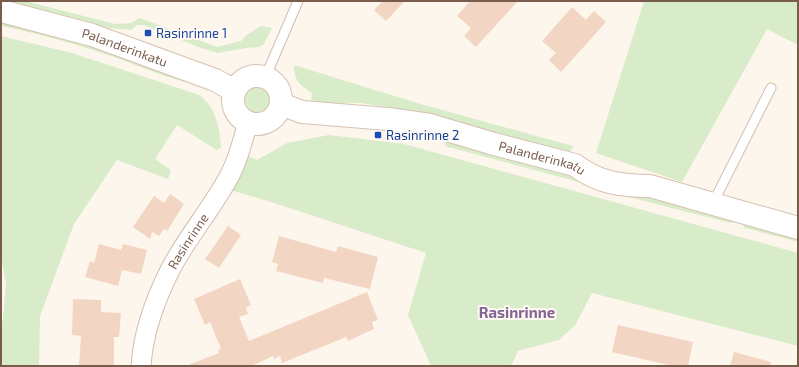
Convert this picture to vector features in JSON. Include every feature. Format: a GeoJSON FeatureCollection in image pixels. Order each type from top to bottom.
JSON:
{"type":"FeatureCollection","features":[{"type":"Feature","properties":{"kind":"street","name":"Palanderinkatu"},"geometry":{"type":"LineString","coordinates":[[4,13],[92,35],[215,80],[235,92]]}},
{"type":"Feature","properties":{"kind":"street"},"geometry":{"type":"LineString","coordinates":[[258,76],[265,78],[278,88],[281,96],[279,111],[269,121],[262,124],[248,122],[242,118],[234,106],[235,92],[244,80],[258,76]]}},
{"type":"Feature","properties":{"kind":"street","name":"Palanderinkatu"},"geometry":{"type":"LineString","coordinates":[[281,104],[302,112],[388,119],[430,125],[494,144],[575,165],[586,173],[607,182],[628,186],[650,186],[798,228]]}},
{"type":"Feature","properties":{"kind":"street","name":"Rasinrinne"},"geometry":{"type":"LineString","coordinates":[[141,366],[147,328],[157,298],[171,269],[226,182],[240,150],[248,122]]}},
{"type":"Feature","properties":{"kind":"lane"},"geometry":{"type":"LineString","coordinates":[[265,78],[298,1]]}},
{"type":"Feature","properties":{"kind":"lane"},"geometry":{"type":"LineString","coordinates":[[713,204],[771,88]]}},
{"type":"Feature","properties":{"kind":"green space"},"geometry":{"type":"Polygon","coordinates":[[[1,1],[25,1],[115,24],[131,23],[140,18],[217,47],[241,41],[248,34],[261,26],[272,28],[264,44],[260,47],[218,53],[201,48],[144,25],[137,25],[131,30],[109,28],[1,1]]]}},
{"type":"Feature","properties":{"kind":"green space"},"geometry":{"type":"Polygon","coordinates":[[[644,1],[798,1],[798,45],[767,29],[682,182],[596,153],[644,1]]]}},
{"type":"Feature","properties":{"kind":"green space"},"geometry":{"type":"Polygon","coordinates":[[[1,19],[36,25],[202,85],[169,77],[74,44],[1,26],[1,19]]]}},
{"type":"Feature","properties":{"kind":"green space"},"geometry":{"type":"Polygon","coordinates":[[[1,36],[72,53],[199,95],[209,105],[216,119],[221,148],[217,149],[218,151],[177,125],[155,159],[171,170],[168,179],[117,160],[74,224],[40,316],[39,366],[1,366],[1,338],[6,284],[1,256],[1,36]]]}},
{"type":"Feature","properties":{"kind":"green space"},"geometry":{"type":"Polygon","coordinates":[[[294,65],[417,103],[573,146],[573,148],[568,153],[402,109],[360,103],[327,103],[311,100],[312,93],[298,82],[295,75],[294,65]]]}},
{"type":"Feature","properties":{"kind":"green space"},"geometry":{"type":"Polygon","coordinates":[[[258,87],[267,91],[271,100],[267,109],[258,113],[249,109],[245,100],[249,91],[258,87]]]}},
{"type":"Feature","properties":{"kind":"green space"},"geometry":{"type":"Polygon","coordinates":[[[329,135],[404,144],[798,253],[798,346],[592,293],[576,324],[559,340],[518,351],[511,366],[431,366],[408,315],[426,253],[230,190],[248,156],[257,160],[287,143],[329,135]]]}},
{"type":"Feature","properties":{"kind":"green space"},"geometry":{"type":"Polygon","coordinates":[[[447,137],[575,173],[586,184],[445,146],[447,137]]]}},
{"type":"Feature","properties":{"kind":"green space"},"geometry":{"type":"Polygon","coordinates":[[[627,191],[735,218],[733,222],[730,223],[625,196],[627,191]]]}},
{"type":"Feature","properties":{"kind":"green space"},"geometry":{"type":"Polygon","coordinates":[[[744,221],[798,234],[798,242],[745,228],[743,226],[744,221]]]}},
{"type":"Feature","properties":{"kind":"building"},"geometry":{"type":"Polygon","coordinates":[[[383,1],[405,1],[386,21],[374,10],[383,1]]]}},
{"type":"Feature","properties":{"kind":"building"},"geometry":{"type":"Polygon","coordinates":[[[470,1],[518,1],[476,47],[464,36],[471,28],[457,16],[470,1]]]}},
{"type":"Feature","properties":{"kind":"building"},"geometry":{"type":"Polygon","coordinates":[[[572,7],[586,20],[594,11],[606,22],[561,72],[549,60],[556,53],[542,41],[572,7]]]}},
{"type":"Feature","properties":{"kind":"building"},"geometry":{"type":"Polygon","coordinates":[[[170,194],[184,204],[167,231],[164,229],[159,236],[152,232],[150,239],[133,227],[154,196],[164,203],[170,194]]]}},
{"type":"Feature","properties":{"kind":"building"},"geometry":{"type":"Polygon","coordinates":[[[228,226],[241,235],[219,268],[205,259],[228,226]]]}},
{"type":"Feature","properties":{"kind":"building"},"geometry":{"type":"Polygon","coordinates":[[[279,236],[336,252],[338,246],[378,257],[370,289],[324,278],[323,283],[276,271],[278,264],[272,262],[279,236]]]}},
{"type":"Feature","properties":{"kind":"building"},"geometry":{"type":"Polygon","coordinates":[[[99,244],[121,250],[123,244],[147,250],[141,274],[122,270],[118,286],[85,277],[90,261],[94,263],[99,244]]]}},
{"type":"Feature","properties":{"kind":"building"},"geometry":{"type":"Polygon","coordinates":[[[240,279],[251,305],[246,308],[248,314],[239,317],[249,341],[367,292],[378,320],[372,322],[374,329],[348,341],[346,337],[282,363],[280,356],[274,359],[273,356],[251,366],[188,366],[219,353],[218,350],[221,349],[210,322],[205,325],[194,299],[240,279]]]}},
{"type":"Feature","properties":{"kind":"building"},"geometry":{"type":"Polygon","coordinates":[[[73,299],[101,300],[101,312],[121,313],[119,337],[114,337],[114,366],[79,366],[81,336],[72,335],[73,299]]]}},
{"type":"Feature","properties":{"kind":"building"},"geometry":{"type":"Polygon","coordinates":[[[618,325],[693,342],[688,366],[673,366],[612,352],[618,325]]]}},
{"type":"Feature","properties":{"kind":"building"},"geometry":{"type":"Polygon","coordinates":[[[734,352],[771,362],[771,366],[730,366],[734,352]]]}},
{"type":"Feature","properties":{"kind":"place","name":"Rasinrinne 1"},"geometry":{"type":"Point","coordinates":[148,33]}},
{"type":"Feature","properties":{"kind":"place","name":"Rasinrinne 2"},"geometry":{"type":"Point","coordinates":[378,135]}},
{"type":"Feature","properties":{"kind":"district","name":"Rasinrinne"},"geometry":{"type":"Point","coordinates":[517,312]}}]}
